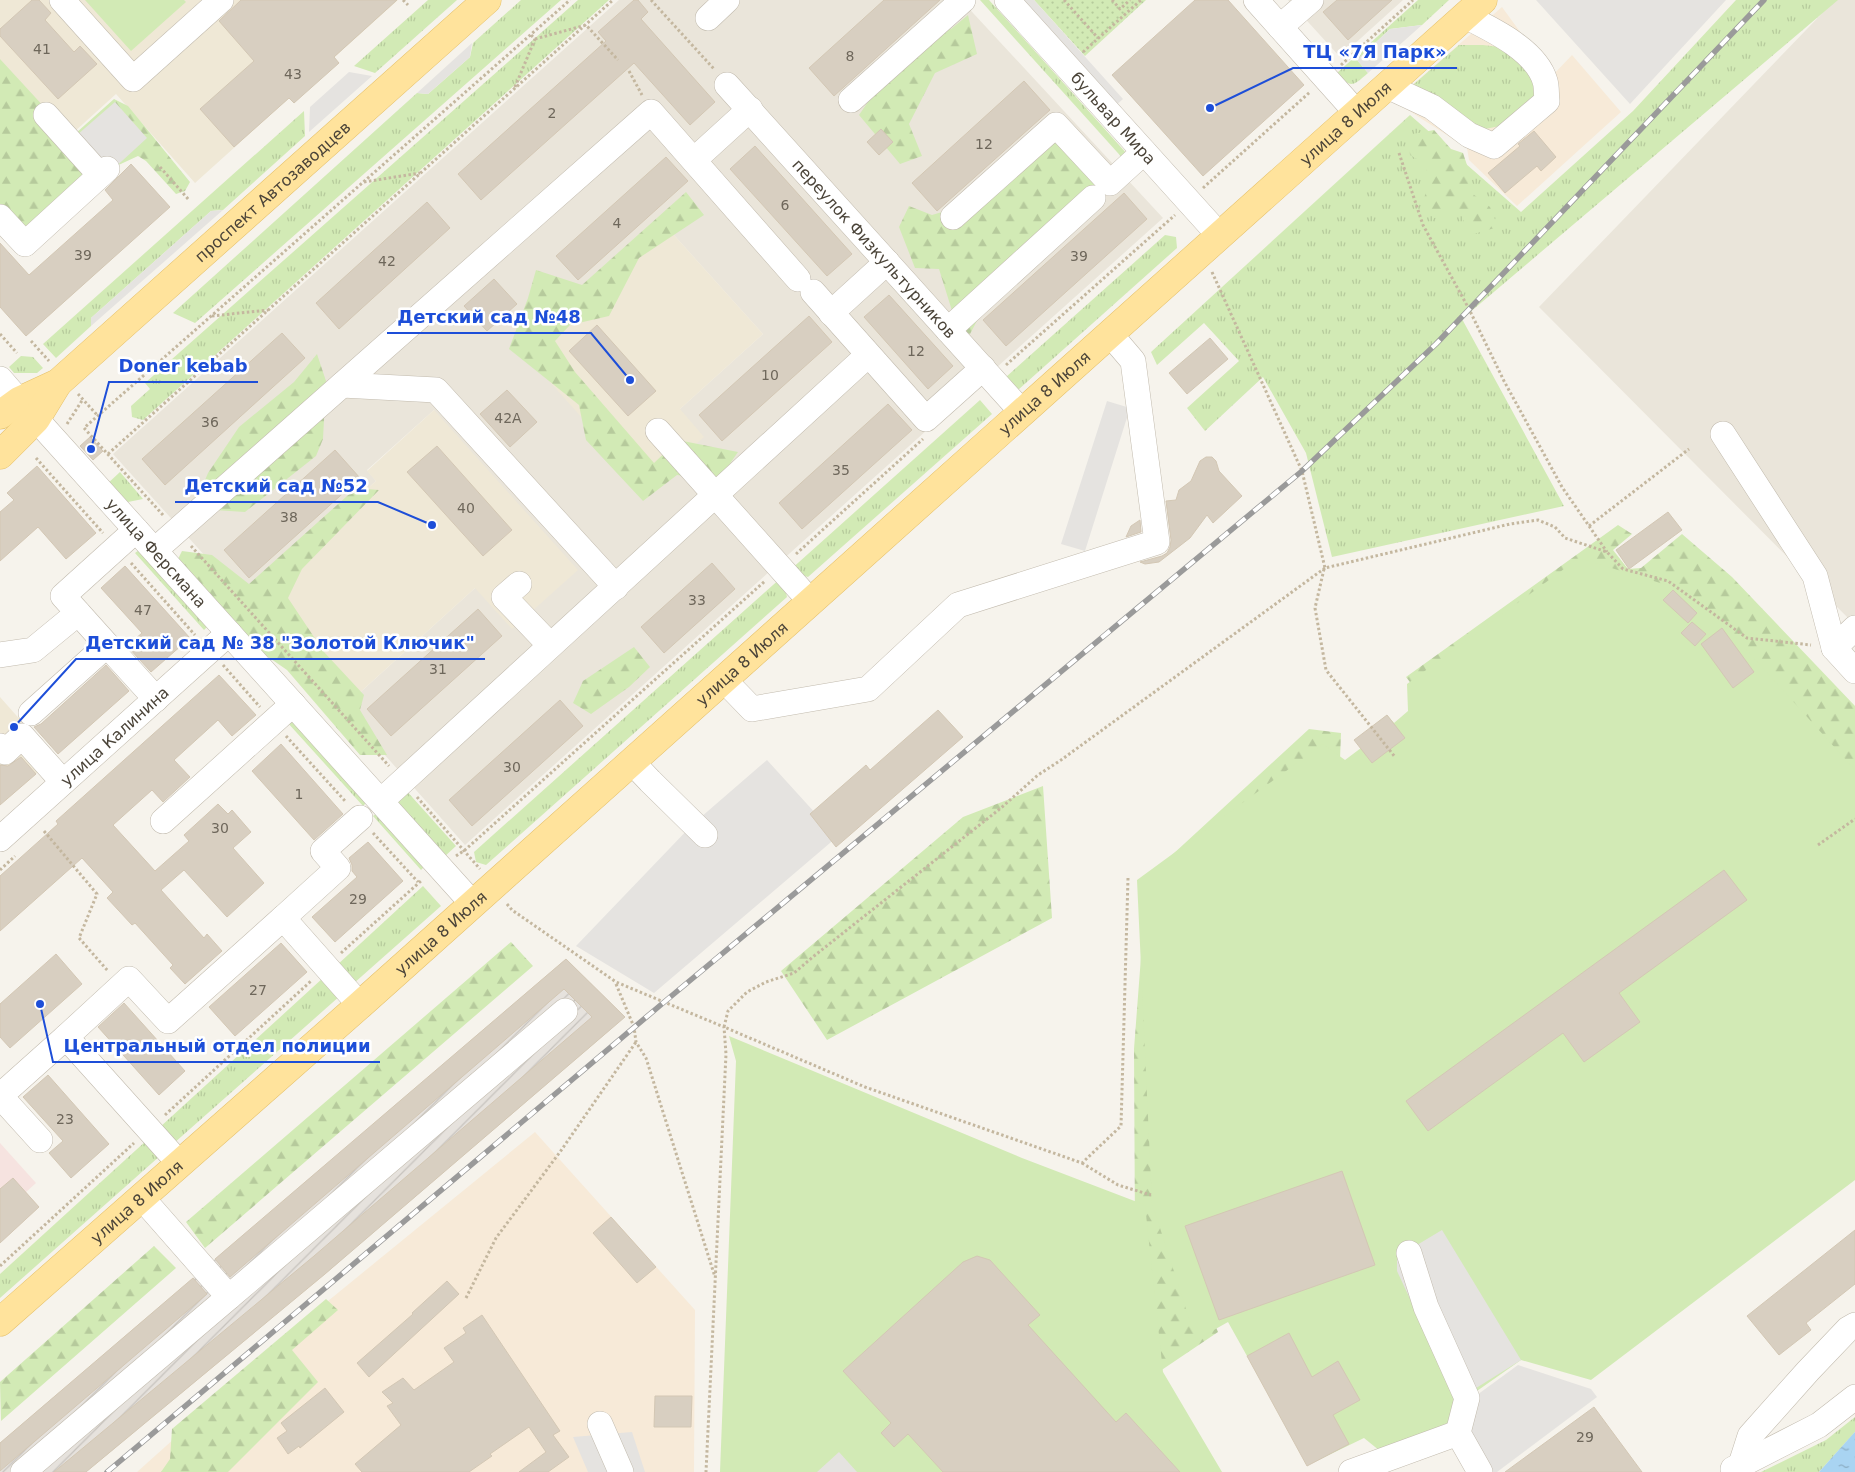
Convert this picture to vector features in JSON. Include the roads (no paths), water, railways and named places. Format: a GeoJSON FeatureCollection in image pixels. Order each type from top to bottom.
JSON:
{"type":"FeatureCollection","features":[{"type":"Feature","properties":{"kind":"main road","name":"проспект Автозаводцев"},"geometry":{"type":"LineString","coordinates":[[0,455],[19,412],[58,383],[487,0]]}},
{"type":"Feature","properties":{"kind":"main road","name":"улица 8 Июля"},"geometry":{"type":"LineString","coordinates":[[0,1322],[360,1005],[1474,8]]}},
{"type":"Feature","properties":{"kind":"street"},"geometry":{"type":"LineString","coordinates":[[62,0],[133,79],[221,0]]}},
{"type":"Feature","properties":{"kind":"street"},"geometry":{"type":"LineString","coordinates":[[708,18],[727,0]]}},
{"type":"Feature","properties":{"kind":"street"},"geometry":{"type":"LineString","coordinates":[[852,100],[964,0]]}},
{"type":"Feature","properties":{"kind":"street","name":"бульвар Мира"},"geometry":{"type":"LineString","coordinates":[[1007,0],[1144,152],[1211,244]]}},
{"type":"Feature","properties":{"kind":"street"},"geometry":{"type":"LineString","coordinates":[[1256,0],[1356,112]]}},
{"type":"Feature","properties":{"kind":"street"},"geometry":{"type":"LineString","coordinates":[[1280,27],[1311,0]]}},
{"type":"Feature","properties":{"kind":"street"},"geometry":{"type":"LineString","coordinates":[[1387,86],[1432,107],[1469,134],[1494,146],[1547,101],[1545,81],[1536,63],[1474,8]]}},
{"type":"Feature","properties":{"kind":"street","name":"переулок Физкультурников"},"geometry":{"type":"LineString","coordinates":[[727,84],[1022,412]]}},
{"type":"Feature","properties":{"kind":"street"},"geometry":{"type":"LineString","coordinates":[[694,160],[750,109]]}},
{"type":"Feature","properties":{"kind":"street"},"geometry":{"type":"LineString","coordinates":[[155,550],[651,112],[926,419],[983,368]]}},
{"type":"Feature","properties":{"kind":"street"},"geometry":{"type":"LineString","coordinates":[[0,216],[25,244],[104,172],[46,115]]}},
{"type":"Feature","properties":{"kind":"street"},"geometry":{"type":"LineString","coordinates":[[953,217],[1056,125],[1110,183],[1144,152]]}},
{"type":"Feature","properties":{"kind":"street"},"geometry":{"type":"LineString","coordinates":[[948,330],[1093,198]]}},
{"type":"Feature","properties":{"kind":"street"},"geometry":{"type":"LineString","coordinates":[[831,313],[887,262]]}},
{"type":"Feature","properties":{"kind":"street"},"geometry":{"type":"LineString","coordinates":[[724,680],[752,709],[868,689],[958,605],[1157,542],[1133,360],[1110,334]]}},
{"type":"Feature","properties":{"kind":"street"},"geometry":{"type":"LineString","coordinates":[[380,801],[868,355]]}},
{"type":"Feature","properties":{"kind":"street","name":"улица Ферсмана"},"geometry":{"type":"LineString","coordinates":[[0,379],[19,412],[56,440],[473,904]]}},
{"type":"Feature","properties":{"kind":"street"},"geometry":{"type":"LineString","coordinates":[[342,385],[436,390],[616,586]]}},
{"type":"Feature","properties":{"kind":"street"},"geometry":{"type":"LineString","coordinates":[[658,431],[810,602]]}},
{"type":"Feature","properties":{"kind":"street"},"geometry":{"type":"LineString","coordinates":[[1723,434],[1815,576],[1834,648],[1855,671]]}},
{"type":"Feature","properties":{"kind":"street"},"geometry":{"type":"LineString","coordinates":[[136,530],[63,596],[156,699]]}},
{"type":"Feature","properties":{"kind":"street"},"geometry":{"type":"LineString","coordinates":[[519,584],[504,597],[550,645]]}},
{"type":"Feature","properties":{"kind":"street"},"geometry":{"type":"LineString","coordinates":[[0,655],[34,650],[78,613]]}},
{"type":"Feature","properties":{"kind":"street"},"geometry":{"type":"LineString","coordinates":[[1834,648],[1855,628]]}},
{"type":"Feature","properties":{"kind":"street","name":"улица Калинина"},"geometry":{"type":"LineString","coordinates":[[0,839],[230,634]]}},
{"type":"Feature","properties":{"kind":"street"},"geometry":{"type":"LineString","coordinates":[[31,713],[107,645]]}},
{"type":"Feature","properties":{"kind":"street"},"geometry":{"type":"LineString","coordinates":[[163,821],[293,704]]}},
{"type":"Feature","properties":{"kind":"street"},"geometry":{"type":"LineString","coordinates":[[0,746],[5,752],[22,736],[64,782]]}},
{"type":"Feature","properties":{"kind":"street"},"geometry":{"type":"LineString","coordinates":[[632,762],[662,794],[706,835]]}},
{"type":"Feature","properties":{"kind":"street"},"geometry":{"type":"LineString","coordinates":[[40,1140],[0,1096],[129,979],[168,1022],[338,868],[323,852],[360,818]]}},
{"type":"Feature","properties":{"kind":"street"},"geometry":{"type":"LineString","coordinates":[[283,918],[360,1005]]}},
{"type":"Feature","properties":{"kind":"street"},"geometry":{"type":"LineString","coordinates":[[23,1472],[565,1011]]}},
{"type":"Feature","properties":{"kind":"street"},"geometry":{"type":"LineString","coordinates":[[66,1037],[180,1164]]}},
{"type":"Feature","properties":{"kind":"street"},"geometry":{"type":"LineString","coordinates":[[142,1198],[229,1297]]}},
{"type":"Feature","properties":{"kind":"street"},"geometry":{"type":"LineString","coordinates":[[1408,1253],[1426,1307],[1467,1398],[1458,1433],[1480,1472]]}},
{"type":"Feature","properties":{"kind":"street"},"geometry":{"type":"LineString","coordinates":[[1734,1468],[1750,1436],[1808,1370],[1848,1329],[1855,1325]]}},
{"type":"Feature","properties":{"kind":"street"},"geometry":{"type":"LineString","coordinates":[[1734,1468],[1819,1425],[1855,1397]]}},
{"type":"Feature","properties":{"kind":"street"},"geometry":{"type":"LineString","coordinates":[[600,1424],[621,1472]]}},
{"type":"Feature","properties":{"kind":"street"},"geometry":{"type":"LineString","coordinates":[[1351,1472],[1458,1433]]}},
{"type":"Feature","properties":{"kind":"water"},"geometry":{"type":"Polygon","coordinates":[[[1855,1432],[1855,1472],[1819,1472],[1853,1434],[1855,1432]]]}},
{"type":"Feature","properties":{"kind":"railway"},"geometry":{"type":"LineString","coordinates":[[107,1472],[663,1003],[1302,471],[1436,344],[1764,0]]}},
{"type":"Feature","properties":{"kind":"place","name":"ТЦ «7Я Парк»"},"geometry":{"type":"Point","coordinates":[1210,108]}},
{"type":"Feature","properties":{"kind":"place","name":"Детский сад №48"},"geometry":{"type":"Point","coordinates":[630,380]}},
{"type":"Feature","properties":{"kind":"place","name":"Doner kebab"},"geometry":{"type":"Point","coordinates":[91,449]}},
{"type":"Feature","properties":{"kind":"place","name":"Детский сад №52"},"geometry":{"type":"Point","coordinates":[432,525]}},
{"type":"Feature","properties":{"kind":"place","name":"Детский сад № 38 \"Золотой Ключик\""},"geometry":{"type":"Point","coordinates":[14,727]}},
{"type":"Feature","properties":{"kind":"place","name":"Центральный отдел полиции"},"geometry":{"type":"Point","coordinates":[40,1004]}}]}
